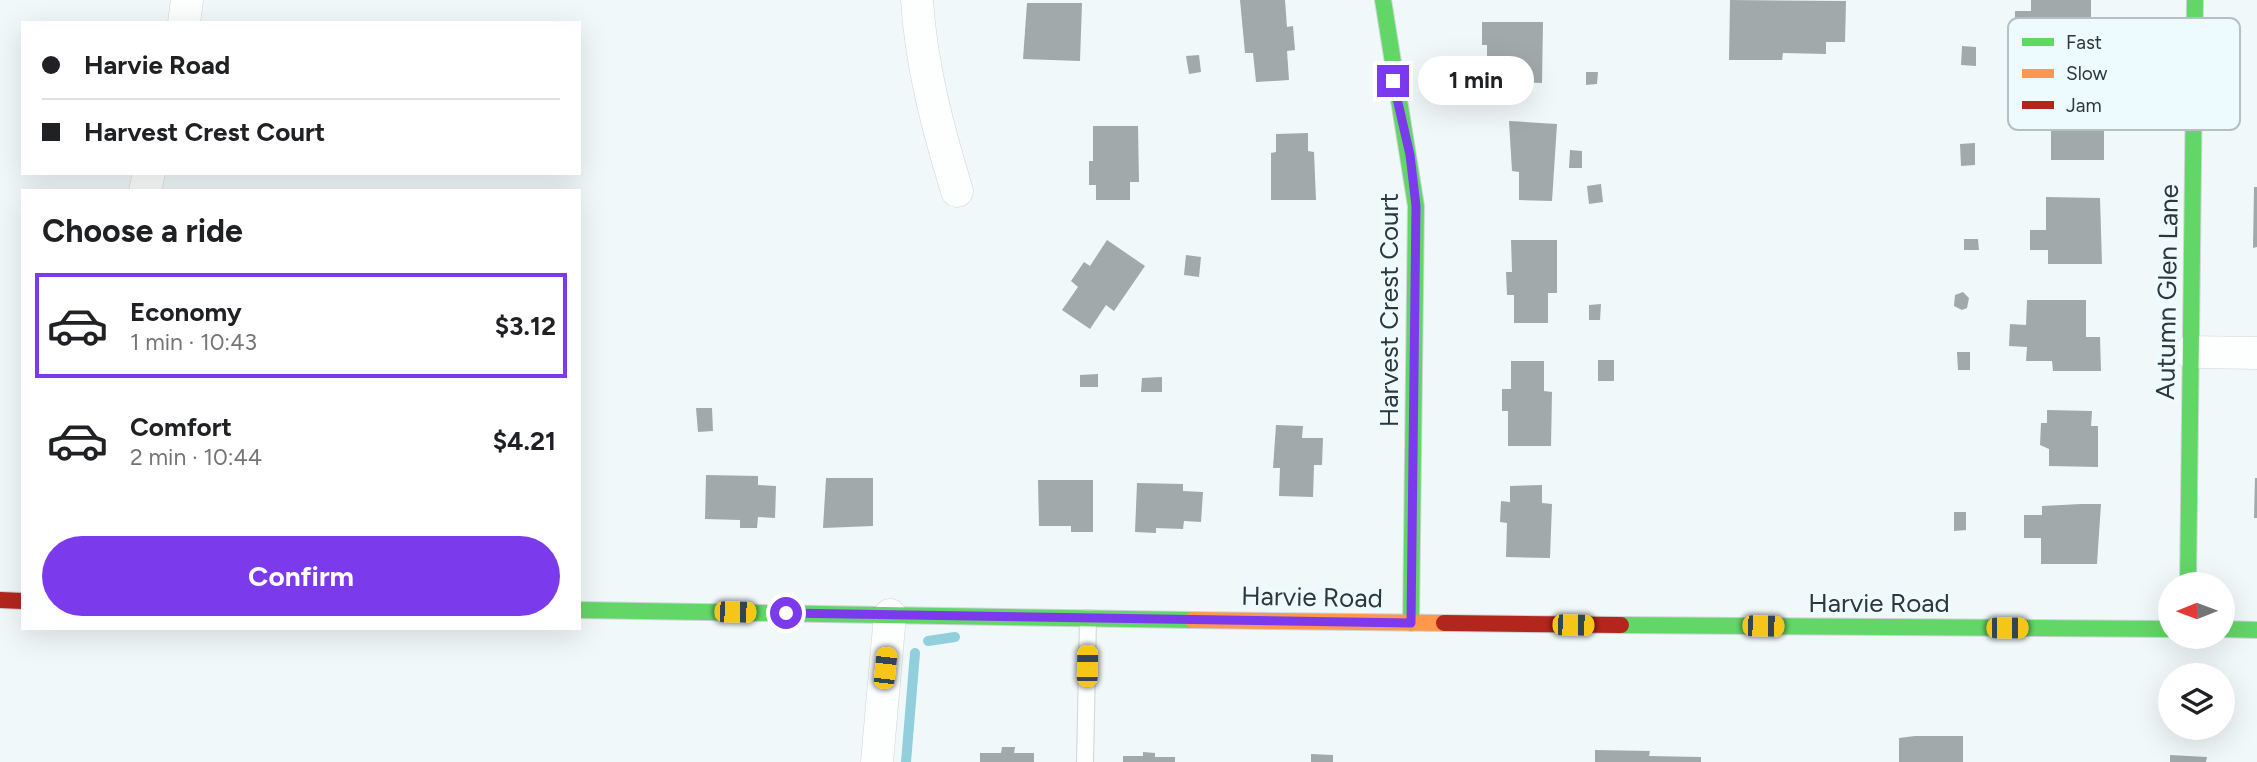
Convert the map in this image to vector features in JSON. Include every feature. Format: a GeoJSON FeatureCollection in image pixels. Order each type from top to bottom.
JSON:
{"type":"FeatureCollection","features":[{"type":"Feature","properties":{"kind":"street"},"geometry":{"type":"LineString","coordinates":[[184,21],[187,0]]}},
{"type":"Feature","properties":{"kind":"street"},"geometry":{"type":"LineString","coordinates":[[917,0],[919,29],[939,132],[957,191]]}},
{"type":"Feature","properties":{"kind":"street","name":"Harvest Crest Court"},"geometry":{"type":"LineString","coordinates":[[1383,0],[1388,57],[1410,155],[1416,206],[1411,623]]}},
{"type":"Feature","properties":{"kind":"street","name":"Autumn Glen Lane"},"geometry":{"type":"LineString","coordinates":[[2195,0],[2195,18]]}},
{"type":"Feature","properties":{"kind":"street","name":"Autumn Glen Lane"},"geometry":{"type":"LineString","coordinates":[[2188,572],[2193,130]]}},
{"type":"Feature","properties":{"kind":"street"},"geometry":{"type":"LineString","coordinates":[[2190,352],[2257,353]]}},
{"type":"Feature","properties":{"kind":"street"},"geometry":{"type":"LineString","coordinates":[[0,600],[21,601]]}},
{"type":"Feature","properties":{"kind":"street","name":"Harvie Road"},"geometry":{"type":"LineString","coordinates":[[581,610],[1411,623],[2158,629]]}},
{"type":"Feature","properties":{"kind":"street"},"geometry":{"type":"LineString","coordinates":[[877,762],[890,615]]}},
{"type":"Feature","properties":{"kind":"street"},"geometry":{"type":"LineString","coordinates":[[2235,629],[2257,630]]}},
{"type":"Feature","properties":{"kind":"lane"},"geometry":{"type":"LineString","coordinates":[[1085,762],[1088,618]]}},
{"type":"Feature","properties":{"kind":"building"},"geometry":{"type":"Polygon","coordinates":[[[1240,0],[1285,0],[1287,27],[1293,26],[1295,50],[1287,51],[1289,80],[1256,82],[1253,53],[1245,53],[1240,0]]]}},
{"type":"Feature","properties":{"kind":"building"},"geometry":{"type":"Polygon","coordinates":[[[1730,0],[1846,1],[1845,42],[1826,42],[1826,54],[1783,53],[1782,60],[1729,60],[1730,0]]]}},
{"type":"Feature","properties":{"kind":"building"},"geometry":{"type":"Polygon","coordinates":[[[2031,0],[2091,0],[2091,18],[2015,18],[2015,11],[2031,11],[2031,0]]]}},
{"type":"Feature","properties":{"kind":"building"},"geometry":{"type":"Polygon","coordinates":[[[1027,3],[1082,3],[1080,61],[1023,59],[1027,3]]]}},
{"type":"Feature","properties":{"kind":"building"},"geometry":{"type":"Polygon","coordinates":[[[1482,22],[1543,22],[1542,83],[1487,81],[1487,45],[1482,45],[1482,22]]]}},
{"type":"Feature","properties":{"kind":"building"},"geometry":{"type":"Polygon","coordinates":[[[1962,46],[1976,47],[1976,66],[1961,65],[1962,46]]]}},
{"type":"Feature","properties":{"kind":"building"},"geometry":{"type":"Polygon","coordinates":[[[1199,55],[1201,72],[1189,74],[1186,56],[1199,55]]]}},
{"type":"Feature","properties":{"kind":"building"},"geometry":{"type":"Polygon","coordinates":[[[1586,72],[1598,72],[1597,84],[1586,85],[1586,72]]]}},
{"type":"Feature","properties":{"kind":"building"},"geometry":{"type":"Polygon","coordinates":[[[1509,121],[1557,124],[1552,201],[1519,200],[1519,172],[1512,171],[1509,121]]]}},
{"type":"Feature","properties":{"kind":"building"},"geometry":{"type":"Polygon","coordinates":[[[1093,126],[1138,126],[1139,182],[1130,182],[1130,200],[1096,200],[1096,185],[1089,185],[1089,161],[1093,161],[1093,126]]]}},
{"type":"Feature","properties":{"kind":"building"},"geometry":{"type":"Polygon","coordinates":[[[2051,130],[2104,130],[2104,160],[2051,160],[2051,130]]]}},
{"type":"Feature","properties":{"kind":"building"},"geometry":{"type":"Polygon","coordinates":[[[1308,133],[1308,151],[1314,152],[1316,200],[1271,200],[1271,153],[1276,152],[1276,134],[1308,133]]]}},
{"type":"Feature","properties":{"kind":"building"},"geometry":{"type":"Polygon","coordinates":[[[1975,143],[1975,165],[1961,166],[1960,144],[1975,143]]]}},
{"type":"Feature","properties":{"kind":"building"},"geometry":{"type":"Polygon","coordinates":[[[1570,150],[1582,151],[1582,168],[1569,168],[1570,150]]]}},
{"type":"Feature","properties":{"kind":"building"},"geometry":{"type":"Polygon","coordinates":[[[1601,184],[1603,202],[1589,204],[1587,186],[1601,184]]]}},
{"type":"Feature","properties":{"kind":"building"},"geometry":{"type":"Polygon","coordinates":[[[2254,187],[2257,187],[2257,247],[2253,248],[2254,187]]]}},
{"type":"Feature","properties":{"kind":"building"},"geometry":{"type":"Polygon","coordinates":[[[2046,197],[2100,198],[2102,264],[2048,264],[2048,250],[2030,250],[2030,230],[2046,230],[2046,197]]]}},
{"type":"Feature","properties":{"kind":"building"},"geometry":{"type":"Polygon","coordinates":[[[1964,239],[1978,239],[1979,250],[1964,250],[1964,239]]]}},
{"type":"Feature","properties":{"kind":"building"},"geometry":{"type":"Polygon","coordinates":[[[1107,240],[1145,266],[1114,311],[1106,305],[1090,329],[1062,310],[1078,287],[1071,281],[1084,262],[1090,266],[1107,240]]]}},
{"type":"Feature","properties":{"kind":"building"},"geometry":{"type":"Polygon","coordinates":[[[1511,240],[1557,240],[1557,293],[1548,293],[1548,323],[1514,323],[1514,295],[1507,295],[1506,272],[1512,272],[1511,240]]]}},
{"type":"Feature","properties":{"kind":"building"},"geometry":{"type":"Polygon","coordinates":[[[1186,255],[1201,257],[1199,277],[1184,275],[1186,255]]]}},
{"type":"Feature","properties":{"kind":"building"},"geometry":{"type":"Polygon","coordinates":[[[1963,292],[1969,298],[1967,308],[1962,310],[1954,306],[1955,295],[1963,292]]]}},
{"type":"Feature","properties":{"kind":"building"},"geometry":{"type":"Polygon","coordinates":[[[2027,300],[2086,300],[2086,337],[2100,337],[2101,371],[2053,371],[2052,361],[2026,361],[2027,347],[2009,346],[2010,324],[2026,325],[2027,300]]]}},
{"type":"Feature","properties":{"kind":"building"},"geometry":{"type":"Polygon","coordinates":[[[1601,304],[1600,320],[1589,320],[1589,305],[1601,304]]]}},
{"type":"Feature","properties":{"kind":"building"},"geometry":{"type":"Polygon","coordinates":[[[1957,352],[1970,352],[1970,370],[1958,370],[1957,352]]]}},
{"type":"Feature","properties":{"kind":"building"},"geometry":{"type":"Polygon","coordinates":[[[1598,360],[1614,360],[1614,381],[1598,381],[1598,360]]]}},
{"type":"Feature","properties":{"kind":"building"},"geometry":{"type":"Polygon","coordinates":[[[1511,361],[1544,361],[1544,391],[1552,392],[1551,446],[1508,446],[1508,411],[1502,411],[1502,389],[1511,389],[1511,361]]]}},
{"type":"Feature","properties":{"kind":"building"},"geometry":{"type":"Polygon","coordinates":[[[1098,374],[1098,387],[1080,387],[1080,375],[1098,374]]]}},
{"type":"Feature","properties":{"kind":"building"},"geometry":{"type":"Polygon","coordinates":[[[1162,377],[1162,392],[1141,392],[1142,378],[1162,377]]]}},
{"type":"Feature","properties":{"kind":"building"},"geometry":{"type":"Polygon","coordinates":[[[696,408],[712,408],[713,431],[698,432],[696,408]]]}},
{"type":"Feature","properties":{"kind":"building"},"geometry":{"type":"Polygon","coordinates":[[[2047,410],[2092,411],[2091,426],[2098,426],[2098,467],[2049,466],[2049,449],[2040,445],[2041,423],[2047,423],[2047,410]]]}},
{"type":"Feature","properties":{"kind":"building"},"geometry":{"type":"Polygon","coordinates":[[[1276,425],[1303,426],[1302,438],[1323,438],[1322,465],[1314,465],[1313,497],[1279,496],[1280,468],[1273,468],[1276,425]]]}},
{"type":"Feature","properties":{"kind":"building"},"geometry":{"type":"Polygon","coordinates":[[[706,475],[758,476],[758,485],[776,486],[775,518],[758,517],[757,528],[740,528],[740,520],[705,519],[706,475]]]}},
{"type":"Feature","properties":{"kind":"building"},"geometry":{"type":"Polygon","coordinates":[[[826,478],[873,478],[873,526],[823,528],[826,478]]]}},
{"type":"Feature","properties":{"kind":"building"},"geometry":{"type":"Polygon","coordinates":[[[2257,478],[2257,518],[2254,518],[2257,478]]]}},
{"type":"Feature","properties":{"kind":"building"},"geometry":{"type":"Polygon","coordinates":[[[1038,480],[1093,480],[1093,532],[1071,532],[1071,526],[1039,526],[1038,480]]]}},
{"type":"Feature","properties":{"kind":"building"},"geometry":{"type":"Polygon","coordinates":[[[1137,483],[1183,484],[1183,491],[1203,492],[1201,522],[1184,521],[1183,529],[1156,528],[1156,533],[1135,532],[1137,483]]]}},
{"type":"Feature","properties":{"kind":"building"},"geometry":{"type":"Polygon","coordinates":[[[1542,485],[1542,503],[1552,504],[1550,558],[1506,557],[1507,523],[1500,522],[1501,501],[1510,502],[1510,486],[1542,485]]]}},
{"type":"Feature","properties":{"kind":"building"},"geometry":{"type":"Polygon","coordinates":[[[2101,504],[2097,564],[2041,564],[2041,538],[2024,538],[2024,515],[2042,515],[2042,506],[2101,504]]]}},
{"type":"Feature","properties":{"kind":"building"},"geometry":{"type":"Polygon","coordinates":[[[1954,512],[1966,512],[1966,530],[1954,531],[1954,512]]]}},
{"type":"Feature","properties":{"kind":"building"},"geometry":{"type":"Polygon","coordinates":[[[1963,736],[1963,762],[1899,762],[1899,738],[1963,736]]]}},
{"type":"Feature","properties":{"kind":"building"},"geometry":{"type":"Polygon","coordinates":[[[1002,747],[1015,747],[1014,753],[1034,753],[1034,762],[980,762],[980,753],[1001,753],[1002,747]]]}},
{"type":"Feature","properties":{"kind":"building"},"geometry":{"type":"Polygon","coordinates":[[[1595,750],[1650,751],[1649,756],[1701,757],[1701,762],[1595,762],[1595,750]]]}},
{"type":"Feature","properties":{"kind":"building"},"geometry":{"type":"Polygon","coordinates":[[[1143,752],[1155,753],[1155,757],[1175,757],[1175,762],[1123,762],[1123,756],[1143,756],[1143,752]]]}},
{"type":"Feature","properties":{"kind":"building"},"geometry":{"type":"Polygon","coordinates":[[[1311,754],[1333,755],[1333,762],[1311,762],[1311,754]]]}},
{"type":"Feature","properties":{"kind":"building"},"geometry":{"type":"Polygon","coordinates":[[[2170,755],[2207,757],[2206,762],[2170,762],[2170,755]]]}},
{"type":"Feature","properties":{"kind":"waterway"},"geometry":{"type":"LineString","coordinates":[[928,641],[955,637]]}},
{"type":"Feature","properties":{"kind":"waterway"},"geometry":{"type":"LineString","coordinates":[[906,762],[915,653]]}},
{"type":"Feature","properties":{"kind":"traffic: fast"},"geometry":{"type":"LineString","coordinates":[[1383,0],[1416,206],[1411,623]]}},
{"type":"Feature","properties":{"kind":"traffic: fast"},"geometry":{"type":"LineString","coordinates":[[2195,0],[2195,18]]}},
{"type":"Feature","properties":{"kind":"traffic: fast"},"geometry":{"type":"LineString","coordinates":[[2188,572],[2193,130]]}},
{"type":"Feature","properties":{"kind":"traffic: fast"},"geometry":{"type":"LineString","coordinates":[[581,610],[1192,620]]}},
{"type":"Feature","properties":{"kind":"traffic: fast"},"geometry":{"type":"LineString","coordinates":[[1621,625],[2158,629]]}},
{"type":"Feature","properties":{"kind":"traffic: fast"},"geometry":{"type":"LineString","coordinates":[[2235,629],[2257,630]]}},
{"type":"Feature","properties":{"kind":"traffic: slow"},"geometry":{"type":"LineString","coordinates":[[1192,620],[1444,623]]}},
{"type":"Feature","properties":{"kind":"traffic: jam"},"geometry":{"type":"LineString","coordinates":[[0,600],[21,601]]}},
{"type":"Feature","properties":{"kind":"traffic: jam"},"geometry":{"type":"LineString","coordinates":[[1444,623],[1621,625]]}},
{"type":"Feature","properties":{"kind":"route"},"geometry":{"type":"LineString","coordinates":[[786,613],[1411,623],[1416,206],[1410,155],[1393,81]]}}]}
